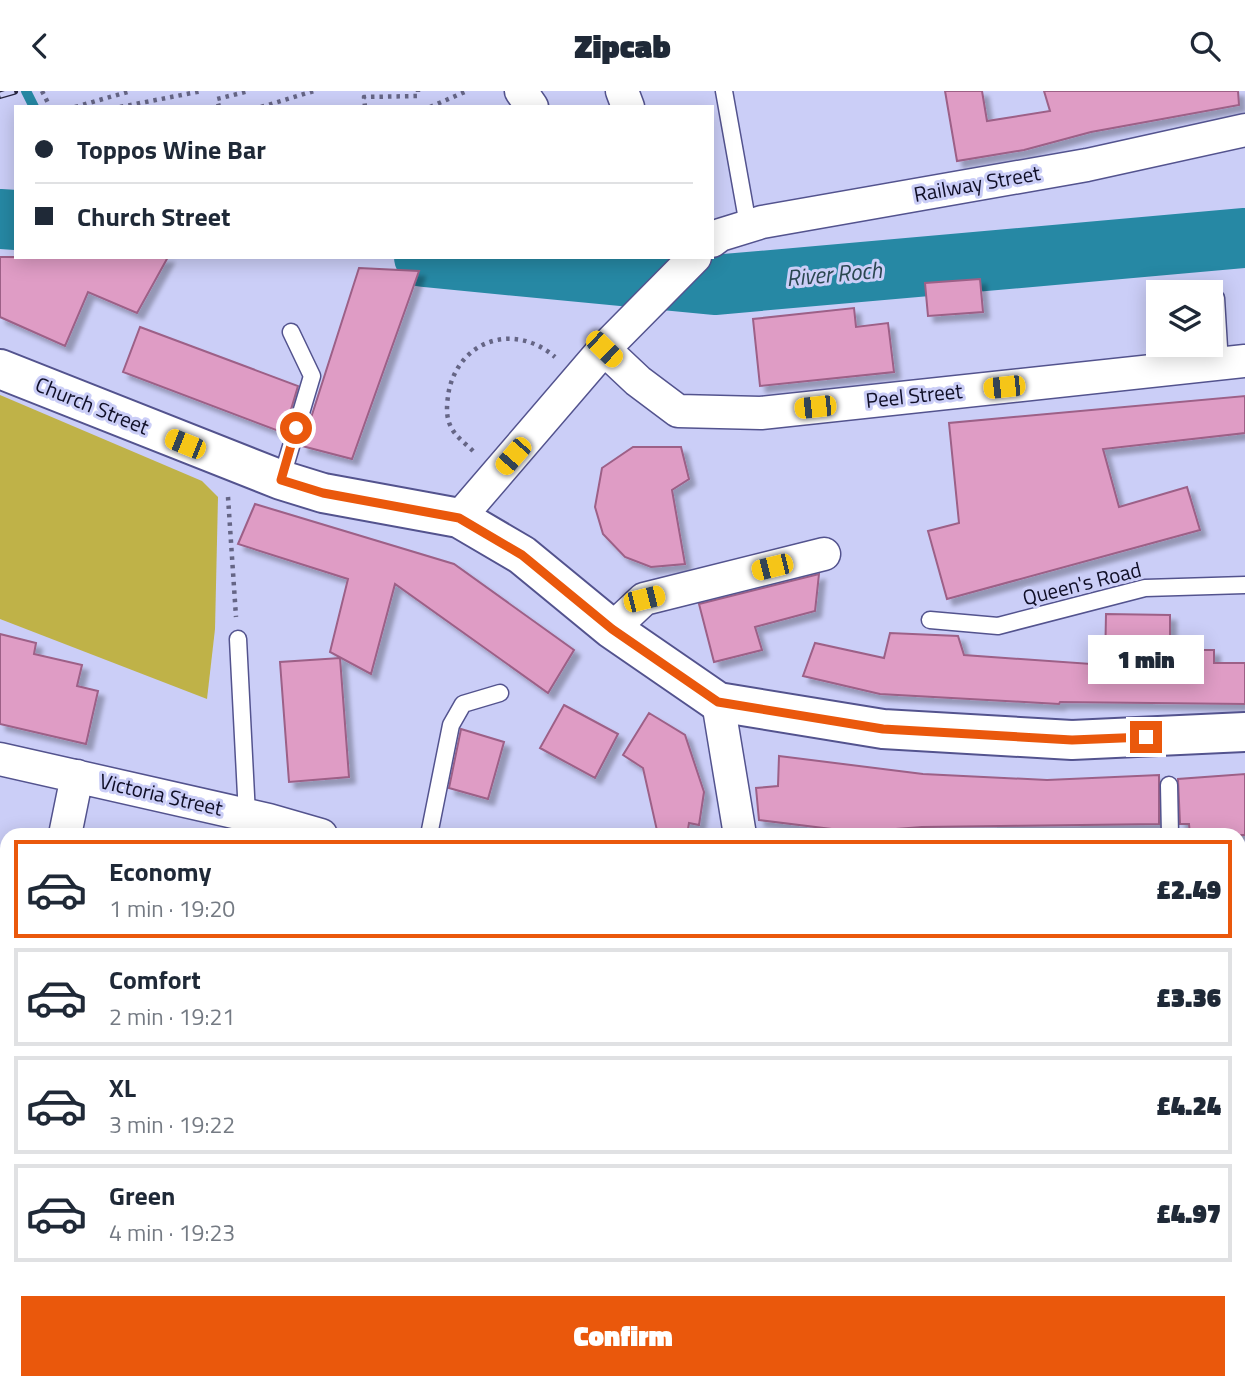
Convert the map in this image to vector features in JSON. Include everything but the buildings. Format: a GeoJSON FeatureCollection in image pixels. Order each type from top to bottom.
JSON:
{"type":"FeatureCollection","features":[{"type":"Feature","properties":{"kind":"highway","name":"Church Street"},"geometry":{"type":"LineString","coordinates":[[0,369],[281,480],[323,493],[459,518],[522,555],[612,629],[718,702],[883,729],[1072,740],[1245,732]]}},
{"type":"Feature","properties":{"kind":"street","name":"Railway Street"},"geometry":{"type":"LineString","coordinates":[[727,234],[1087,165],[1245,130]]}},
{"type":"Feature","properties":{"kind":"street"},"geometry":{"type":"LineString","coordinates":[[459,518],[579,379],[690,259]]}},
{"type":"Feature","properties":{"kind":"street","name":"Peel Street"},"geometry":{"type":"LineString","coordinates":[[615,339],[638,381],[678,411],[761,413],[1232,362]]}},
{"type":"Feature","properties":{"kind":"street"},"geometry":{"type":"LineString","coordinates":[[612,629],[644,599],[824,554]]}},
{"type":"Feature","properties":{"kind":"street"},"geometry":{"type":"LineString","coordinates":[[718,702],[739,828]]}},
{"type":"Feature","properties":{"kind":"street","name":"Victoria Street"},"geometry":{"type":"LineString","coordinates":[[0,759],[285,828]]}},
{"type":"Feature","properties":{"kind":"street"},"geometry":{"type":"LineString","coordinates":[[66,828],[77,776]]}},
{"type":"Feature","properties":{"kind":"lane"},"geometry":{"type":"LineString","coordinates":[[724,91],[727,234]]}},
{"type":"Feature","properties":{"kind":"lane"},"geometry":{"type":"LineString","coordinates":[[1223,326],[1232,362]]}},
{"type":"Feature","properties":{"kind":"lane"},"geometry":{"type":"LineString","coordinates":[[281,480],[312,376],[291,332]]}},
{"type":"Feature","properties":{"kind":"lane","name":"Queen's Road"},"geometry":{"type":"LineString","coordinates":[[930,620],[998,626],[1145,588],[1245,585]]}},
{"type":"Feature","properties":{"kind":"lane"},"geometry":{"type":"LineString","coordinates":[[238,639],[259,823]]}},
{"type":"Feature","properties":{"kind":"lane"},"geometry":{"type":"LineString","coordinates":[[430,828],[451,725],[463,704],[499,692]]}},
{"type":"Feature","properties":{"kind":"lane"},"geometry":{"type":"LineString","coordinates":[[1169,785],[1170,828]]}},
{"type":"Feature","properties":{"kind":"path"},"geometry":{"type":"LineString","coordinates":[[82,105],[131,91]]}},
{"type":"Feature","properties":{"kind":"path"},"geometry":{"type":"LineString","coordinates":[[130,105],[202,91]]}},
{"type":"Feature","properties":{"kind":"path"},"geometry":{"type":"LineString","coordinates":[[218,105],[217,99],[249,91]]}},
{"type":"Feature","properties":{"kind":"path"},"geometry":{"type":"LineString","coordinates":[[268,105],[314,91]]}},
{"type":"Feature","properties":{"kind":"path"},"geometry":{"type":"LineString","coordinates":[[365,105],[364,97],[418,96],[418,91]]}},
{"type":"Feature","properties":{"kind":"path"},"geometry":{"type":"LineString","coordinates":[[435,105],[467,91]]}},
{"type":"Feature","properties":{"kind":"path"},"geometry":{"type":"LineString","coordinates":[[496,475],[452,429],[447,416],[452,377],[469,353],[495,340],[528,340],[542,346],[579,379]]}},
{"type":"Feature","properties":{"kind":"path"},"geometry":{"type":"LineString","coordinates":[[236,464],[227,491],[238,639]]}},
{"type":"Feature","properties":{"kind":"shaded area"},"geometry":{"type":"Polygon","coordinates":[[[0,395],[202,481],[218,497],[215,629],[207,699],[0,619],[0,395]]]}},
{"type":"Feature","properties":{"kind":"waterway"},"geometry":{"type":"LineString","coordinates":[[26,91],[33,105]]}},
{"type":"Feature","properties":{"kind":"waterway","name":"River Roch"},"geometry":{"type":"LineString","coordinates":[[0,219],[14,220]]}},
{"type":"Feature","properties":{"kind":"waterway","name":"River Roch"},"geometry":{"type":"LineString","coordinates":[[445,259],[714,285],[1245,238]]}},
{"type":"Feature","properties":{"kind":"railway"},"geometry":{"type":"LineString","coordinates":[[0,95],[14,91]]}},
{"type":"Feature","properties":{"kind":"route"},"geometry":{"type":"LineString","coordinates":[[296,428],[281,480],[323,493],[459,518],[522,555],[612,629],[718,702],[883,729],[1072,740],[1146,737]]}}]}
